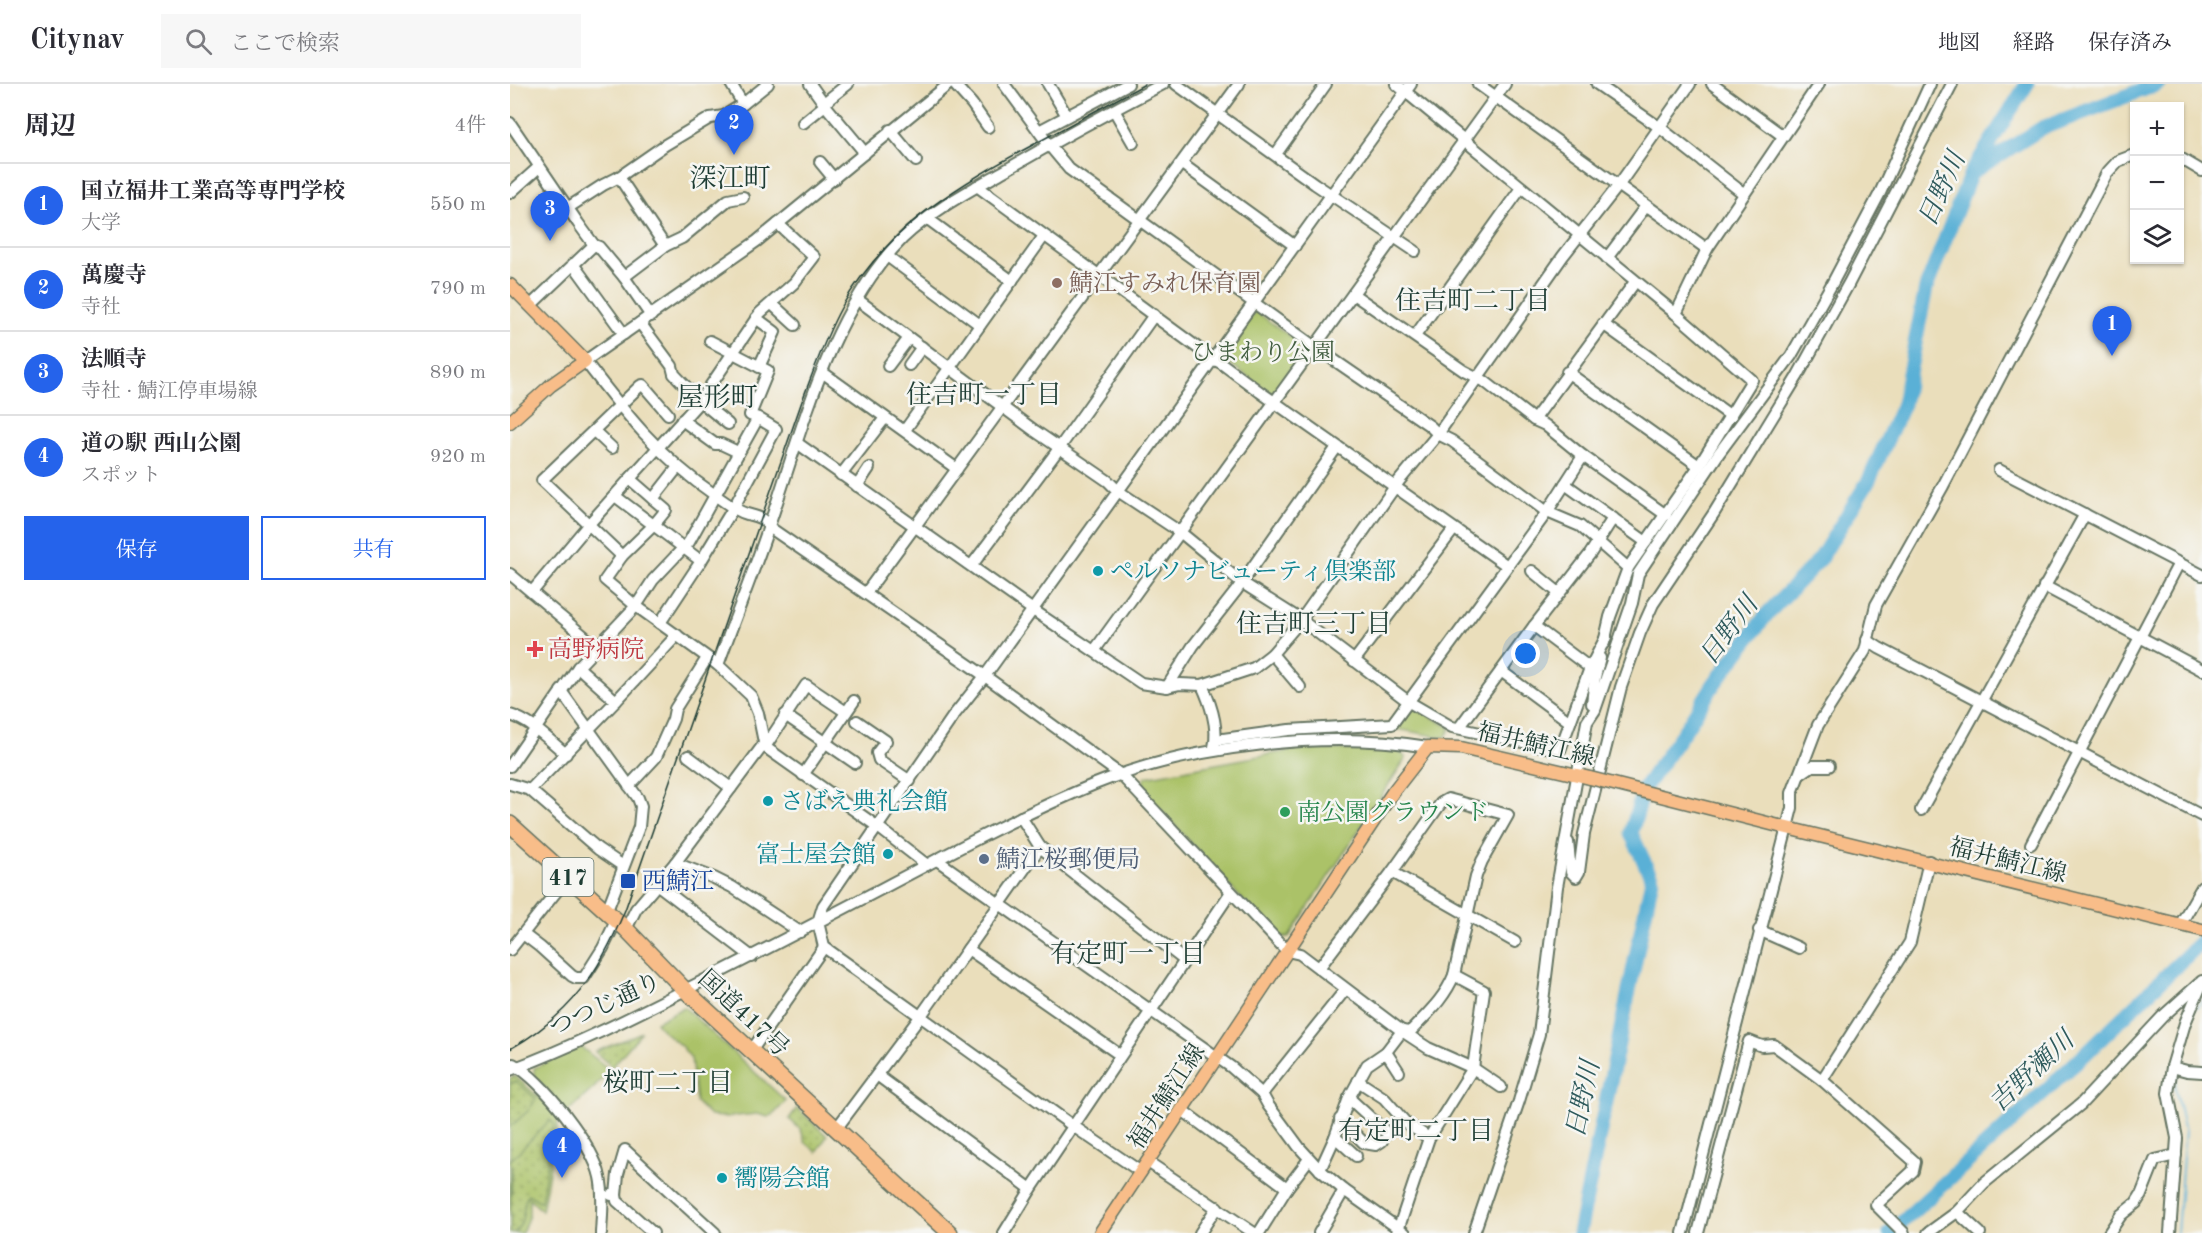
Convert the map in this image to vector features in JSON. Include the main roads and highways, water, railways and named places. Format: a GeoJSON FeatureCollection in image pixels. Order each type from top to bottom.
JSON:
{"type":"FeatureCollection","features":[{"type":"Feature","properties":{"kind":"highway","name":"国道417号"},"geometry":{"type":"LineString","coordinates":[[510,825],[616,921],[685,990],[950,1233]]}},
{"type":"Feature","properties":{"kind":"main road"},"geometry":{"type":"LineString","coordinates":[[510,285],[585,360],[551,385],[510,422]]}},
{"type":"Feature","properties":{"kind":"main road","name":"福井鯖江線"},"geometry":{"type":"LineString","coordinates":[[1100,1233],[1393,792],[1428,747],[1461,748],[1590,778],[2202,930]]}},
{"type":"Feature","properties":{"kind":"waterway","name":"日野川"},"geometry":{"type":"LineString","coordinates":[[1579,1233],[1652,879],[1631,833],[1644,788],[1714,684],[1767,614],[1820,559],[1869,480],[1903,404],[1926,288],[1971,173],[2027,84]]}},
{"type":"Feature","properties":{"kind":"waterway"},"geometry":{"type":"LineString","coordinates":[[1974,171],[2042,128],[2158,84]]}},
{"type":"Feature","properties":{"kind":"waterway","name":"吉野瀬川"},"geometry":{"type":"LineString","coordinates":[[1890,1233],[2083,1056],[2202,941]]}},
{"type":"Feature","properties":{"kind":"waterway"},"geometry":{"type":"LineString","coordinates":[[2197,1008],[2202,1000]]}},
{"type":"Feature","properties":{"kind":"waterway"},"geometry":{"type":"LineString","coordinates":[[2177,1073],[2175,1087],[2185,1132],[2177,1233]]}},
{"type":"Feature","properties":{"kind":"tram line"},"geometry":{"type":"LineString","coordinates":[[510,1049],[550,1022],[566,1007],[593,973],[615,933],[625,910],[802,401],[830,330],[859,280],[900,234],[947,195],[1001,162],[1145,84]]}},
{"type":"Feature","properties":{"kind":"place","name":"萬慶寺"},"geometry":{"type":"Point","coordinates":[734,155]}},
{"type":"Feature","properties":{"kind":"place","name":"法順寺"},"geometry":{"type":"Point","coordinates":[550,241]}},
{"type":"Feature","properties":{"kind":"place","name":"鯖江すみれ保育園"},"geometry":{"type":"Point","coordinates":[1057,283]}},
{"type":"Feature","properties":{"kind":"place","name":"国立福井工業高等専門学校"},"geometry":{"type":"Point","coordinates":[2112,356]}},
{"type":"Feature","properties":{"kind":"place","name":"ペルソナビューティ倶楽部"},"geometry":{"type":"Point","coordinates":[1098,571]}},
{"type":"Feature","properties":{"kind":"place","name":"高野病院"},"geometry":{"type":"Point","coordinates":[535,649]}},
{"type":"Feature","properties":{"kind":"place","name":"さばえ典礼会館"},"geometry":{"type":"Point","coordinates":[768,801]}},
{"type":"Feature","properties":{"kind":"place","name":"南公園グラウンド"},"geometry":{"type":"Point","coordinates":[1285,812]}},
{"type":"Feature","properties":{"kind":"place","name":"富士屋会館"},"geometry":{"type":"Point","coordinates":[888,854]}},
{"type":"Feature","properties":{"kind":"place","name":"鯖江桜郵便局"},"geometry":{"type":"Point","coordinates":[984,859]}},
{"type":"Feature","properties":{"kind":"place","name":"西鯖江"},"geometry":{"type":"Point","coordinates":[628,881]}},
{"type":"Feature","properties":{"kind":"place","name":"道の駅 西山公園"},"geometry":{"type":"Point","coordinates":[562,1178]}},
{"type":"Feature","properties":{"kind":"place","name":"嚮陽会館"},"geometry":{"type":"Point","coordinates":[722,1178]}},
{"type":"Feature","properties":{"kind":"district","name":"深江町"},"geometry":{"type":"Point","coordinates":[730,178]}},
{"type":"Feature","properties":{"kind":"district","name":"住吉町二丁目"},"geometry":{"type":"Point","coordinates":[1473,300]}},
{"type":"Feature","properties":{"kind":"district","name":"住吉町一丁目"},"geometry":{"type":"Point","coordinates":[984,394]}},
{"type":"Feature","properties":{"kind":"district","name":"屋形町"},"geometry":{"type":"Point","coordinates":[717,397]}},
{"type":"Feature","properties":{"kind":"district","name":"住吉町三丁目"},"geometry":{"type":"Point","coordinates":[1314,623]}},
{"type":"Feature","properties":{"kind":"district","name":"有定町一丁目"},"geometry":{"type":"Point","coordinates":[1128,953]}},
{"type":"Feature","properties":{"kind":"district","name":"桜町二丁目"},"geometry":{"type":"Point","coordinates":[668,1082]}},
{"type":"Feature","properties":{"kind":"district","name":"有定町二丁目"},"geometry":{"type":"Point","coordinates":[1416,1130]}},
{"type":"Feature","properties":{"kind":"park label","name":"ひまわり公園"},"geometry":{"type":"Point","coordinates":[1263,352]}}]}
